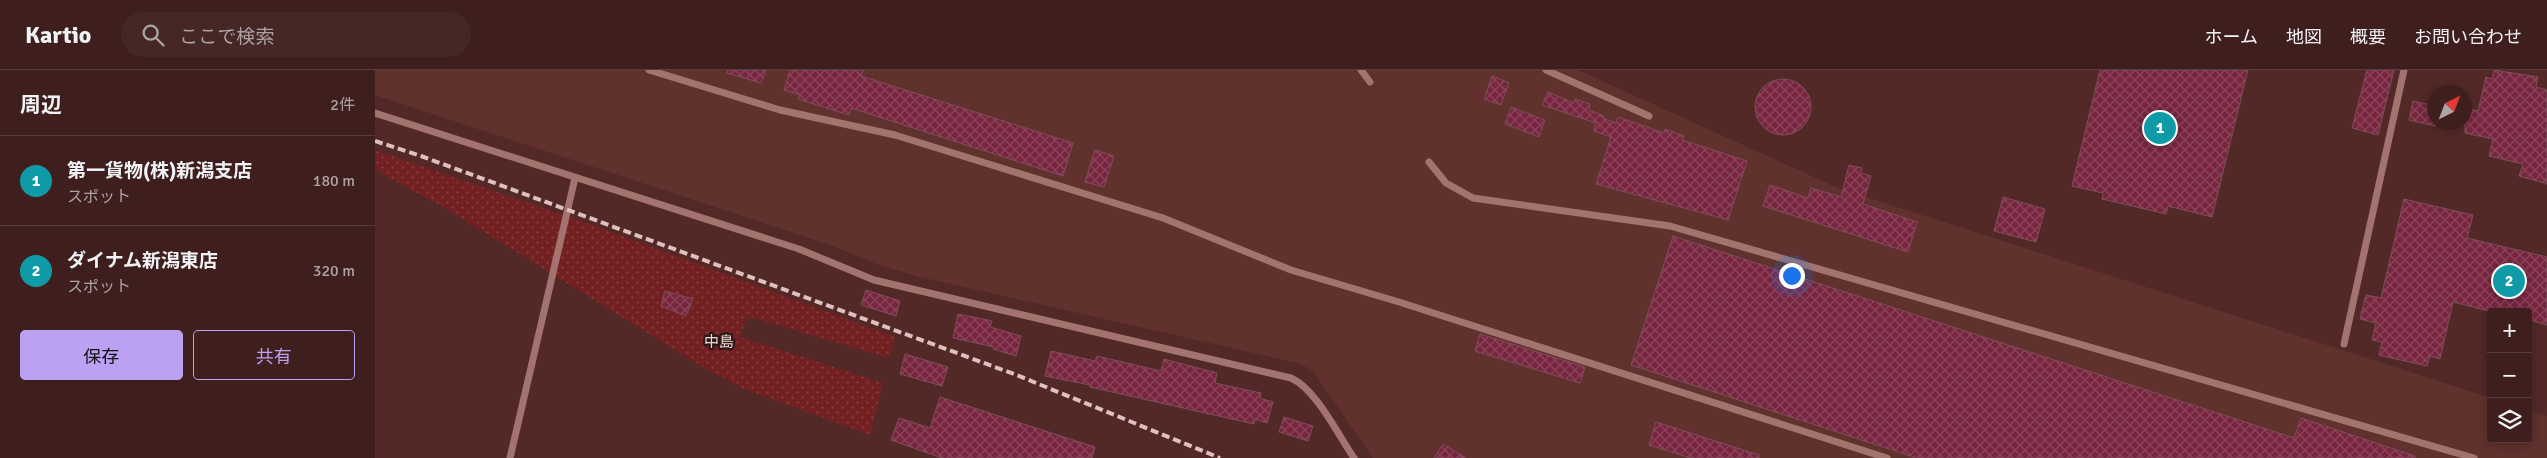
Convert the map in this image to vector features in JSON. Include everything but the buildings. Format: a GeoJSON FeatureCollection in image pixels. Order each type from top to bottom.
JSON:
{"type":"FeatureCollection","features":[{"type":"Feature","properties":{"kind":"lane"},"geometry":{"type":"LineString","coordinates":[[649,70],[780,110],[895,135],[1163,218],[1291,270],[1399,302],[1887,458]]}},
{"type":"Feature","properties":{"kind":"lane"},"geometry":{"type":"LineString","coordinates":[[1361,70],[1370,82]]}},
{"type":"Feature","properties":{"kind":"lane"},"geometry":{"type":"LineString","coordinates":[[1546,70],[1649,116]]}},
{"type":"Feature","properties":{"kind":"lane"},"geometry":{"type":"LineString","coordinates":[[2344,344],[2404,70]]}},
{"type":"Feature","properties":{"kind":"lane"},"geometry":{"type":"LineString","coordinates":[[375,113],[799,249],[874,280],[912,291],[1291,378],[1302,382],[1354,458]]}},
{"type":"Feature","properties":{"kind":"lane"},"geometry":{"type":"LineString","coordinates":[[1429,162],[1446,183],[1473,198],[1670,226],[2474,458]]}},
{"type":"Feature","properties":{"kind":"lane"},"geometry":{"type":"LineString","coordinates":[[510,458],[575,178]]}},
{"type":"Feature","properties":{"kind":"shaded area"},"geometry":{"type":"Polygon","coordinates":[[[375,70],[1578,70],[1838,188],[2487,397],[2487,443],[2532,443],[2532,411],[2547,416],[2547,458],[1373,458],[1312,370],[1297,363],[916,276],[879,265],[827,244],[375,95],[375,70]]]}},
{"type":"Feature","properties":{"kind":"shaded area"},"geometry":{"type":"Polygon","coordinates":[[[375,150],[590,224],[895,337],[889,358],[747,316],[740,337],[883,383],[870,435],[744,389],[703,367],[440,205],[375,170],[375,150]]]}},
{"type":"Feature","properties":{"kind":"railway"},"geometry":{"type":"LineString","coordinates":[[375,141],[421,156],[1014,374],[1220,458]]}},
{"type":"Feature","properties":{"kind":"place","name":"第一貨物(株)新潟支店"},"geometry":{"type":"Point","coordinates":[2160,128]}},
{"type":"Feature","properties":{"kind":"place","name":"ダイナム新潟東店"},"geometry":{"type":"Point","coordinates":[2509,281]}},
{"type":"Feature","properties":{"kind":"district","name":"中島"},"geometry":{"type":"Point","coordinates":[719,342]}}]}
